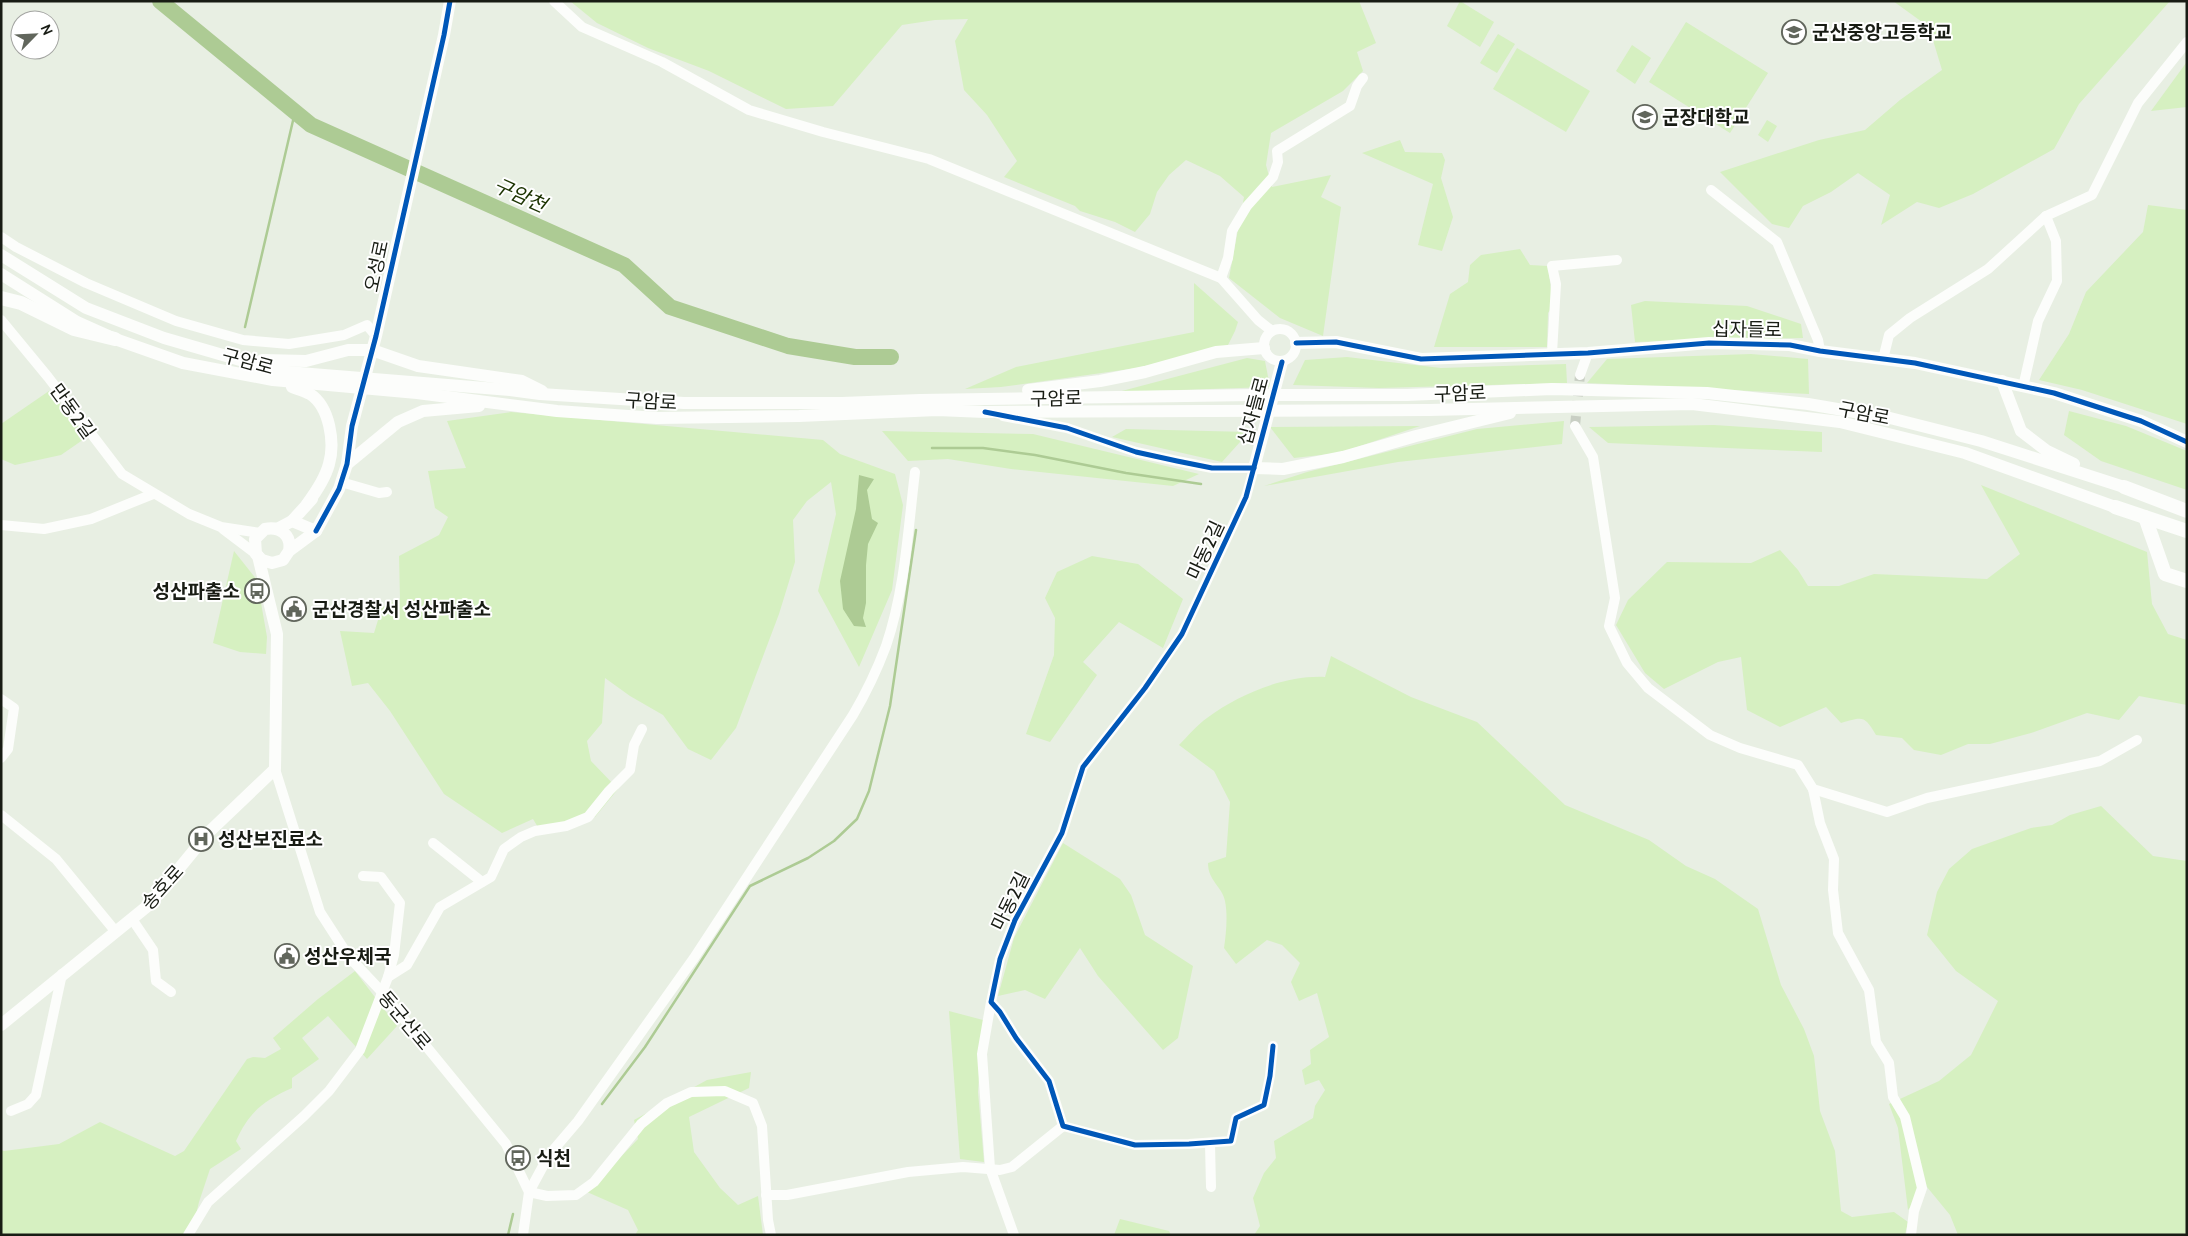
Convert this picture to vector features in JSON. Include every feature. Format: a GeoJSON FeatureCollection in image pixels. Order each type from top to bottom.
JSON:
{"type":"FeatureCollection","features":[{"type":"Feature","properties":{"kind":"highway"},"geometry":{"type":"LineString","coordinates":[[1,298],[21,303],[74,329],[115,339]]}},
{"type":"Feature","properties":{"kind":"highway"},"geometry":{"type":"LineString","coordinates":[[2124,487],[2187,511]]}},
{"type":"Feature","properties":{"kind":"highway"},"geometry":{"type":"LineString","coordinates":[[2115,507],[2187,531]]}},
{"type":"Feature","properties":{"kind":"highway"},"geometry":{"type":"LineString","coordinates":[[2145,517],[2165,574],[2187,582]]}},
{"type":"Feature","properties":{"kind":"main road","name":"오성로"},"geometry":{"type":"LineString","coordinates":[[316,531],[330,508],[347,464],[352,426],[376,336],[450,1]]}},
{"type":"Feature","properties":{"kind":"main road","name":"구암로"},"geometry":{"type":"LineString","coordinates":[[1,255],[86,308],[164,338],[240,360],[321,380]]}},
{"type":"Feature","properties":{"kind":"main road","name":"구암로"},"geometry":{"type":"LineString","coordinates":[[1,274],[77,322],[115,339],[184,363],[273,380],[321,380],[684,403],[842,403],[1254,395],[1407,395],[1552,389],[1707,393],[1808,404],[1890,418],[1981,441],[2124,487]]}},
{"type":"Feature","properties":{"kind":"main road","name":"십자들로"},"geometry":{"type":"LineString","coordinates":[[1296,343],[1336,342],[1421,359],[1588,353],[1709,343],[1790,345],[1820,351],[1915,362],[2023,387],[2054,392],[2141,421],[2187,442]]}},
{"type":"Feature","properties":{"kind":"main road"},"geometry":{"type":"LineString","coordinates":[[920,400],[1042,389],[1100,381],[1145,372],[1216,352],[1264,348]]}},
{"type":"Feature","properties":{"kind":"main road"},"geometry":{"type":"LineString","coordinates":[[240,360],[306,362],[348,350],[372,350],[418,366],[522,381],[550,395]]}},
{"type":"Feature","properties":{"kind":"main road","name":"십자들로"},"geometry":{"type":"LineString","coordinates":[[1254,468],[1282,362]]}},
{"type":"Feature","properties":{"kind":"main road"},"geometry":{"type":"LineString","coordinates":[[273,380],[309,394],[320,402],[329,426],[332,441],[330,463],[322,483],[307,504]]}},
{"type":"Feature","properties":{"kind":"main road"},"geometry":{"type":"LineString","coordinates":[[2002,382],[2021,431],[2047,451],[2124,487]]}},
{"type":"Feature","properties":{"kind":"main road","name":"구암로"},"geometry":{"type":"LineString","coordinates":[[417,387],[499,404],[557,411],[657,418],[799,416],[937,410],[985,412],[1249,411],[1692,404],[1840,422],[1964,452],[2115,507]]}},
{"type":"Feature","properties":{"kind":"main road"},"geometry":{"type":"LineString","coordinates":[[347,464],[398,422],[423,412],[499,404]]}},
{"type":"Feature","properties":{"kind":"main road"},"geometry":{"type":"LineString","coordinates":[[1254,468],[1283,469],[1343,457],[1416,436],[1531,408]]}},
{"type":"Feature","properties":{"kind":"main road"},"geometry":{"type":"LineString","coordinates":[[316,531],[289,551],[278,562],[267,563],[257,555],[255,539],[260,533],[265,529],[277,529],[292,521],[329,482],[338,469],[352,426]]}},
{"type":"Feature","properties":{"kind":"main road"},"geometry":{"type":"LineString","coordinates":[[292,521],[316,531]]}},
{"type":"Feature","properties":{"kind":"main road"},"geometry":{"type":"LineString","coordinates":[[277,529],[286,535],[290,546],[289,551]]}},
{"type":"Feature","properties":{"kind":"main road","name":"동군산로"},"geometry":{"type":"LineString","coordinates":[[257,555],[277,634],[275,769]]}},
{"type":"Feature","properties":{"kind":"main road"},"geometry":{"type":"LineString","coordinates":[[267,592],[278,562]]}},
{"type":"Feature","properties":{"kind":"main road","name":"송호로"},"geometry":{"type":"LineString","coordinates":[[1,1025],[150,904],[209,832],[275,769]]}},
{"type":"Feature","properties":{"kind":"street"},"geometry":{"type":"LineString","coordinates":[[554,1],[582,27],[662,62],[750,110],[928,160],[1221,278],[1258,320],[1272,331]]}},
{"type":"Feature","properties":{"kind":"street"},"geometry":{"type":"LineString","coordinates":[[1883,359],[1890,336],[1910,318],[1988,269],[2046,216],[2092,195],[2138,103],[2187,42]]}},
{"type":"Feature","properties":{"kind":"street"},"geometry":{"type":"LineString","coordinates":[[1221,278],[1228,258],[1232,231],[1247,206],[1273,177],[1278,162],[1277,151],[1350,106],[1357,86],[1363,78]]}},
{"type":"Feature","properties":{"kind":"street"},"geometry":{"type":"LineString","coordinates":[[1711,190],[1777,242],[1818,340],[1820,351]]}},
{"type":"Feature","properties":{"kind":"street"},"geometry":{"type":"LineString","coordinates":[[2023,387],[2038,321],[2057,281],[2056,241],[2046,216]]}},
{"type":"Feature","properties":{"kind":"street"},"geometry":{"type":"LineString","coordinates":[[1,237],[16,247],[95,287],[176,321],[243,340],[289,344],[344,336],[367,326],[376,336]]}},
{"type":"Feature","properties":{"kind":"street"},"geometry":{"type":"LineString","coordinates":[[1552,353],[1556,284],[1552,266],[1616,260]]}},
{"type":"Feature","properties":{"kind":"street","name":"만동2길"},"geometry":{"type":"LineString","coordinates":[[1,320],[122,474],[189,514],[220,527]]}},
{"type":"Feature","properties":{"kind":"street"},"geometry":{"type":"LineString","coordinates":[[1277,329],[1287,330],[1295,338],[1296,348],[1291,357],[1282,362],[1272,360],[1264,348],[1265,338],[1272,331],[1277,329]]}},
{"type":"Feature","properties":{"kind":"street"},"geometry":{"type":"LineString","coordinates":[[1580,375],[1588,353]]}},
{"type":"Feature","properties":{"kind":"street"},"geometry":{"type":"LineString","coordinates":[[985,412],[1067,428],[1136,452],[1177,461],[1212,468],[1254,468]]}},
{"type":"Feature","properties":{"kind":"street"},"geometry":{"type":"LineString","coordinates":[[1575,426],[1593,457],[1615,598],[1609,626],[1627,663],[1648,688],[1710,735],[1740,748],[1798,765],[1813,789],[1820,823],[1834,859],[1833,890],[1838,933],[1869,990],[1876,1042],[1889,1063],[1893,1097],[1905,1117],[1922,1188],[1914,1211],[1911,1235]]}},
{"type":"Feature","properties":{"kind":"street","name":"마동2길"},"geometry":{"type":"LineString","coordinates":[[1014,1235],[990,1168],[982,1054],[1000,958],[1015,920],[1062,833],[1082,767],[1135,702],[1182,634],[1246,497],[1254,468]]}},
{"type":"Feature","properties":{"kind":"street"},"geometry":{"type":"LineString","coordinates":[[524,1235],[529,1192],[549,1156],[578,1121],[694,958],[848,723],[873,679],[886,645],[903,574],[915,472]]}},
{"type":"Feature","properties":{"kind":"street"},"geometry":{"type":"LineString","coordinates":[[341,482],[379,493],[387,492]]}},
{"type":"Feature","properties":{"kind":"street"},"geometry":{"type":"LineString","coordinates":[[1,525],[44,529],[82,521],[153,494]]}},
{"type":"Feature","properties":{"kind":"street"},"geometry":{"type":"LineString","coordinates":[[220,527],[260,533]]}},
{"type":"Feature","properties":{"kind":"street"},"geometry":{"type":"LineString","coordinates":[[220,527],[257,555]]}},
{"type":"Feature","properties":{"kind":"street"},"geometry":{"type":"LineString","coordinates":[[1,699],[14,708],[8,749],[1,758]]}},
{"type":"Feature","properties":{"kind":"street"},"geometry":{"type":"LineString","coordinates":[[388,977],[407,966],[440,907],[491,877],[504,849],[521,837],[535,831],[566,826],[588,816],[608,791],[630,770],[634,745],[642,729]]}},
{"type":"Feature","properties":{"kind":"street"},"geometry":{"type":"LineString","coordinates":[[1813,789],[1887,812],[1927,798],[2100,761],[2137,740]]}},
{"type":"Feature","properties":{"kind":"street","name":"동군산로"},"geometry":{"type":"LineString","coordinates":[[275,769],[320,912],[350,957],[381,991],[506,1144],[529,1192]]}},
{"type":"Feature","properties":{"kind":"street"},"geometry":{"type":"LineString","coordinates":[[1,815],[56,859],[116,932]]}},
{"type":"Feature","properties":{"kind":"street"},"geometry":{"type":"LineString","coordinates":[[433,843],[482,882]]}},
{"type":"Feature","properties":{"kind":"street"},"geometry":{"type":"LineString","coordinates":[[188,1235],[208,1202],[239,1172],[304,1116],[329,1091],[360,1050],[381,991],[388,977],[394,955],[400,902],[381,877],[363,876]]}},
{"type":"Feature","properties":{"kind":"street","name":"송호로"},"geometry":{"type":"LineString","coordinates":[[132,919],[153,950],[156,981],[171,992]]}},
{"type":"Feature","properties":{"kind":"street"},"geometry":{"type":"LineString","coordinates":[[11,1111],[28,1104],[36,1095],[62,974]]}},
{"type":"Feature","properties":{"kind":"street"},"geometry":{"type":"LineString","coordinates":[[991,1002],[1049,1081],[1063,1126]]}},
{"type":"Feature","properties":{"kind":"street"},"geometry":{"type":"LineString","coordinates":[[1063,1126],[1135,1145],[1210,1144],[1230,1141],[1236,1118],[1264,1104],[1270,1076],[1273,1046]]}},
{"type":"Feature","properties":{"kind":"street"},"geometry":{"type":"LineString","coordinates":[[529,1192],[547,1196],[576,1195],[594,1182],[642,1124],[667,1103],[691,1092],[725,1091],[754,1103],[762,1126],[766,1195],[771,1235]]}},
{"type":"Feature","properties":{"kind":"street"},"geometry":{"type":"LineString","coordinates":[[766,1195],[787,1195],[908,1172],[962,1167],[1000,1170],[1012,1167],[1063,1126]]}},
{"type":"Feature","properties":{"kind":"street"},"geometry":{"type":"LineString","coordinates":[[1210,1144],[1211,1187]]}},
{"type":"Feature","properties":{"kind":"shaded area"},"geometry":{"type":"Polygon","coordinates":[[[570,1],[1359,1],[1376,43],[1357,52],[1363,71],[1343,91],[1271,133],[1266,165],[1272,187],[1331,175],[1321,197],[1341,207],[1323,336],[1280,318],[1229,278],[1244,197],[1220,176],[1186,160],[1169,175],[1157,192],[1150,214],[1135,232],[1115,222],[1080,211],[1075,206],[1004,177],[1017,161],[987,115],[964,90],[955,41],[968,19],[935,20],[902,25],[833,106],[786,109],[709,71],[648,48],[597,23],[570,1]]]}},
{"type":"Feature","properties":{"kind":"shaded area"},"geometry":{"type":"Polygon","coordinates":[[[1460,1],[1494,22],[1480,47],[1447,26],[1460,1]]]}},
{"type":"Feature","properties":{"kind":"shaded area"},"geometry":{"type":"Polygon","coordinates":[[[1893,1],[2170,1],[2079,104],[2054,149],[1973,194],[1939,208],[1917,202],[1881,225],[1890,195],[1858,173],[1831,192],[1803,206],[1789,228],[1772,224],[1720,172],[1819,140],[1865,130],[1900,100],[1942,70],[1929,27],[1893,1]]]}},
{"type":"Feature","properties":{"kind":"shaded area"},"geometry":{"type":"Polygon","coordinates":[[[1686,22],[1768,73],[1730,133],[1649,82],[1686,22]]]}},
{"type":"Feature","properties":{"kind":"shaded area"},"geometry":{"type":"Polygon","coordinates":[[[1498,34],[1515,44],[1497,73],[1480,63],[1498,34]]]}},
{"type":"Feature","properties":{"kind":"shaded area"},"geometry":{"type":"Polygon","coordinates":[[[1632,45],[1651,58],[1635,84],[1616,71],[1632,45]]]}},
{"type":"Feature","properties":{"kind":"shaded area"},"geometry":{"type":"Polygon","coordinates":[[[1517,48],[1590,91],[1566,132],[1493,89],[1517,48]]]}},
{"type":"Feature","properties":{"kind":"shaded area"},"geometry":{"type":"Polygon","coordinates":[[[2186,63],[2187,107],[2151,111],[2186,63]]]}},
{"type":"Feature","properties":{"kind":"shaded area"},"geometry":{"type":"Polygon","coordinates":[[[1767,120],[1777,126],[1768,142],[1758,135],[1767,120]]]}},
{"type":"Feature","properties":{"kind":"shaded area"},"geometry":{"type":"Polygon","coordinates":[[[1400,140],[1405,152],[1442,153],[1445,160],[1441,178],[1453,217],[1442,251],[1418,245],[1433,184],[1362,153],[1400,140]]]}},
{"type":"Feature","properties":{"kind":"shaded area"},"geometry":{"type":"Polygon","coordinates":[[[2148,205],[2187,210],[2187,424],[2082,390],[2039,380],[2069,334],[2086,292],[2143,232],[2148,205]]]}},
{"type":"Feature","properties":{"kind":"shaded area"},"geometry":{"type":"Polygon","coordinates":[[[1520,249],[1530,265],[1548,266],[1553,306],[1548,313],[1547,347],[1434,347],[1450,294],[1468,282],[1470,265],[1481,255],[1520,249]]]}},
{"type":"Feature","properties":{"kind":"shaded area"},"geometry":{"type":"Polygon","coordinates":[[[1194,283],[1238,322],[1228,345],[1137,368],[1001,387],[965,389],[1016,367],[1194,332],[1194,283]]]}},
{"type":"Feature","properties":{"kind":"shaded area"},"geometry":{"type":"Polygon","coordinates":[[[1645,301],[1747,306],[1801,324],[1803,338],[1635,342],[1631,305],[1645,301]]]}},
{"type":"Feature","properties":{"kind":"shaded area"},"geometry":{"type":"Polygon","coordinates":[[[1751,354],[1808,359],[1809,394],[1587,383],[1607,359],[1751,354]]]}},
{"type":"Feature","properties":{"kind":"shaded area"},"geometry":{"type":"Polygon","coordinates":[[[1347,357],[1441,368],[1566,364],[1567,383],[1379,388],[1293,385],[1305,360],[1347,357]]]}},
{"type":"Feature","properties":{"kind":"shaded area"},"geometry":{"type":"Polygon","coordinates":[[[1247,358],[1265,361],[1270,387],[1118,392],[1247,358]]]}},
{"type":"Feature","properties":{"kind":"shaded area"},"geometry":{"type":"Polygon","coordinates":[[[49,391],[87,437],[61,455],[15,465],[1,459],[1,424],[49,391]]]}},
{"type":"Feature","properties":{"kind":"shaded area"},"geometry":{"type":"Polygon","coordinates":[[[2069,411],[2126,426],[2187,451],[2187,490],[2101,461],[2064,435],[2069,411]]]}},
{"type":"Feature","properties":{"kind":"shaded area"},"geometry":{"type":"Polygon","coordinates":[[[511,412],[823,440],[840,454],[895,474],[903,505],[892,590],[859,667],[818,591],[836,514],[831,482],[807,501],[793,520],[795,562],[779,614],[736,728],[711,760],[688,749],[663,715],[630,696],[605,678],[602,723],[587,741],[591,761],[618,789],[595,817],[539,829],[533,819],[502,833],[444,794],[390,711],[368,683],[352,686],[340,631],[374,633],[382,607],[400,599],[399,556],[439,535],[448,517],[435,508],[428,471],[466,468],[447,421],[511,412]]]}},
{"type":"Feature","properties":{"kind":"shaded area"},"geometry":{"type":"Polygon","coordinates":[[[1564,421],[1562,444],[1398,462],[1264,486],[1307,472],[1477,429],[1564,421]]]}},
{"type":"Feature","properties":{"kind":"shaded area"},"geometry":{"type":"Polygon","coordinates":[[[1714,425],[1822,432],[1822,452],[1608,443],[1589,427],[1714,425]]]}},
{"type":"Feature","properties":{"kind":"shaded area"},"geometry":{"type":"Polygon","coordinates":[[[1420,426],[1339,453],[1294,458],[1270,427],[1420,426]]]}},
{"type":"Feature","properties":{"kind":"shaded area"},"geometry":{"type":"Polygon","coordinates":[[[1126,429],[1249,432],[1222,462],[1112,437],[1126,429]]]}},
{"type":"Feature","properties":{"kind":"shaded area"},"geometry":{"type":"Polygon","coordinates":[[[882,431],[1033,434],[1199,474],[1173,486],[1011,469],[948,459],[908,461],[882,431]]]}},
{"type":"Feature","properties":{"kind":"shaded area"},"geometry":{"type":"Polygon","coordinates":[[[859,475],[874,479],[867,490],[872,519],[878,523],[868,544],[866,603],[863,618],[866,627],[854,626],[843,609],[840,581],[856,509],[859,475]]]}},
{"type":"Feature","properties":{"kind":"shaded area"},"geometry":{"type":"Polygon","coordinates":[[[1981,485],[2147,552],[2152,604],[2168,634],[2187,640],[2187,705],[2139,696],[2119,720],[2087,713],[2031,733],[1990,744],[1968,744],[1941,755],[1914,750],[1902,738],[1876,735],[1869,724],[1862,719],[1841,723],[1826,707],[1780,727],[1747,710],[1741,657],[1718,662],[1664,689],[1645,673],[1616,625],[1628,600],[1667,562],[1751,563],[1780,550],[1798,570],[1808,586],[1839,586],[1874,574],[1987,579],[2020,554],[1981,485]]]}},
{"type":"Feature","properties":{"kind":"shaded area"},"geometry":{"type":"Polygon","coordinates":[[[234,551],[257,580],[267,637],[266,654],[240,652],[213,643],[234,551]]]}},
{"type":"Feature","properties":{"kind":"shaded area"},"geometry":{"type":"Polygon","coordinates":[[[1092,556],[1138,564],[1183,599],[1163,648],[1119,622],[1083,662],[1097,675],[1050,742],[1026,734],[1054,655],[1055,618],[1045,598],[1057,572],[1092,556]]]}},
{"type":"Feature","properties":{"kind":"shaded area"},"geometry":{"type":"Polygon","coordinates":[[[1331,656],[1411,697],[1477,722],[1565,805],[1649,840],[1686,866],[1715,879],[1758,909],[1781,985],[1804,1029],[1814,1056],[1820,1111],[1835,1151],[1841,1211],[1852,1217],[1894,1212],[1908,1222],[1905,1235],[1254,1235],[1260,1226],[1253,1198],[1264,1173],[1276,1158],[1274,1141],[1313,1118],[1315,1106],[1325,1090],[1319,1080],[1305,1085],[1302,1070],[1311,1064],[1310,1050],[1329,1037],[1317,993],[1299,1001],[1291,982],[1300,963],[1282,945],[1267,940],[1236,964],[1224,948],[1227,919],[1225,901],[1210,874],[1208,863],[1226,857],[1230,802],[1214,771],[1179,745],[1207,718],[1233,701],[1248,694],[1294,679],[1325,677],[1331,656]]]}},
{"type":"Feature","properties":{"kind":"shaded area"},"geometry":{"type":"Polygon","coordinates":[[[2101,806],[2153,856],[2187,861],[2187,1235],[1958,1235],[1950,1215],[1927,1187],[1908,1210],[1898,1128],[1889,1104],[1939,1081],[1971,1055],[1998,1001],[1956,971],[1927,935],[1937,892],[1949,869],[1972,849],[2031,828],[2052,825],[2070,815],[2101,806]]]}},
{"type":"Feature","properties":{"kind":"shaded area"},"geometry":{"type":"Polygon","coordinates":[[[1063,843],[1120,879],[1131,895],[1145,935],[1193,966],[1178,1038],[1163,1050],[1098,976],[1080,948],[1045,999],[1025,990],[998,996],[1014,938],[1063,843]]]}},
{"type":"Feature","properties":{"kind":"shaded area"},"geometry":{"type":"Polygon","coordinates":[[[355,971],[397,1026],[367,1059],[328,1016],[302,1038],[319,1059],[292,1078],[292,1088],[258,1108],[246,1122],[236,1141],[241,1149],[210,1169],[191,1235],[1,1235],[1,1150],[59,1144],[100,1122],[175,1156],[184,1151],[247,1059],[253,1057],[265,1058],[281,1049],[273,1038],[318,999],[355,971]]]}},
{"type":"Feature","properties":{"kind":"shaded area"},"geometry":{"type":"Polygon","coordinates":[[[949,1011],[983,1020],[978,1092],[984,1162],[960,1159],[949,1011]]]}},
{"type":"Feature","properties":{"kind":"shaded area"},"geometry":{"type":"Polygon","coordinates":[[[751,1072],[749,1088],[689,1117],[694,1152],[720,1188],[738,1205],[758,1196],[763,1235],[635,1235],[638,1230],[628,1210],[587,1192],[638,1139],[634,1120],[707,1080],[751,1072]]]}},
{"type":"Feature","properties":{"kind":"shaded area"},"geometry":{"type":"Polygon","coordinates":[[[1120,1219],[1169,1231],[1171,1235],[1114,1235],[1120,1219]]]}},
{"type":"Feature","properties":{"kind":"waterway","name":"구암천"},"geometry":{"type":"LineString","coordinates":[[160,1],[311,125],[624,265],[670,307],[788,346],[855,357],[891,357]]}},
{"type":"Feature","properties":{"kind":"waterway"},"geometry":{"type":"LineString","coordinates":[[245,327],[295,112]]}},
{"type":"Feature","properties":{"kind":"waterway"},"geometry":{"type":"LineString","coordinates":[[932,448],[983,448],[1035,455],[1126,473],[1201,484]]}},
{"type":"Feature","properties":{"kind":"waterway"},"geometry":{"type":"LineString","coordinates":[[602,1104],[645,1047],[750,886],[808,858],[834,841],[857,819],[869,791],[890,706],[916,530]]}},
{"type":"Feature","properties":{"kind":"waterway"},"geometry":{"type":"LineString","coordinates":[[508,1235],[513,1214]]}},
{"type":"Feature","properties":{"kind":"tunnel"},"geometry":{"type":"LineString","coordinates":[[1575,426],[1580,375]]}},
{"type":"Feature","properties":{"kind":"cycle path"},"geometry":{"type":"LineString","coordinates":[[316,531],[339,489],[347,464],[352,426],[376,336],[450,1]]}},
{"type":"Feature","properties":{"kind":"cycle path"},"geometry":{"type":"LineString","coordinates":[[1296,343],[1336,342],[1421,359],[1588,353],[1709,343],[1790,345],[1820,351],[1915,363],[2054,393],[2141,421],[2187,442]]}},
{"type":"Feature","properties":{"kind":"cycle path"},"geometry":{"type":"LineString","coordinates":[[1273,1046],[1270,1076],[1264,1105],[1236,1118],[1231,1141],[1135,1145],[1063,1126],[1049,1081],[991,1002],[1000,959],[1015,920],[1062,833],[1083,767],[1145,688],[1182,634],[1246,497],[1282,362]]}},
{"type":"Feature","properties":{"kind":"cycle path"},"geometry":{"type":"LineString","coordinates":[[985,412],[1067,428],[1136,452],[1177,461],[1212,468],[1254,468]]}},
{"type":"Feature","properties":{"kind":"place","name":"군산중앙고등학교"},"geometry":{"type":"Point","coordinates":[1794,32]}},
{"type":"Feature","properties":{"kind":"place","name":"군장대학교"},"geometry":{"type":"Point","coordinates":[1645,117]}},
{"type":"Feature","properties":{"kind":"place","name":"성산파출소"},"geometry":{"type":"Point","coordinates":[257,591]}},
{"type":"Feature","properties":{"kind":"place","name":"군산경찰서 성산파출소"},"geometry":{"type":"Point","coordinates":[294,609]}},
{"type":"Feature","properties":{"kind":"place","name":"성산보진료소"},"geometry":{"type":"Point","coordinates":[201,839]}},
{"type":"Feature","properties":{"kind":"place","name":"성산우체국"},"geometry":{"type":"Point","coordinates":[287,956]}},
{"type":"Feature","properties":{"kind":"place","name":"식천"},"geometry":{"type":"Point","coordinates":[518,1158]}}]}
